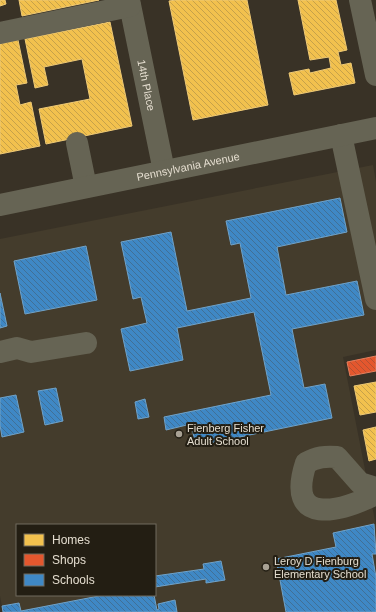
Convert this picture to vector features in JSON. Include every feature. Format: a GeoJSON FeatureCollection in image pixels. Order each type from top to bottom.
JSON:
{"type":"FeatureCollection","features":[{"type":"Feature","properties":{"kind":"street"},"geometry":{"type":"LineString","coordinates":[[360,0],[376,75]]}},
{"type":"Feature","properties":{"kind":"street"},"geometry":{"type":"LineString","coordinates":[[0,33],[129,3]]}},
{"type":"Feature","properties":{"kind":"street","name":"14th Place"},"geometry":{"type":"LineString","coordinates":[[129,3],[164,171]]}},
{"type":"Feature","properties":{"kind":"street","name":"Pennsylvania Avenue"},"geometry":{"type":"LineString","coordinates":[[0,205],[376,128]]}},
{"type":"Feature","properties":{"kind":"street"},"geometry":{"type":"LineString","coordinates":[[341,135],[376,299]]}},
{"type":"Feature","properties":{"kind":"street"},"geometry":{"type":"LineString","coordinates":[[77,143],[86,187]]}},
{"type":"Feature","properties":{"kind":"street"},"geometry":{"type":"LineString","coordinates":[[0,352],[17,348],[31,352],[86,343]]}},
{"type":"Feature","properties":{"kind":"street"},"geometry":{"type":"LineString","coordinates":[[376,488],[360,483],[337,457],[326,456],[316,458],[306,463],[302,474],[302,493],[306,504],[314,509],[324,510],[356,504],[376,494]]}},
{"type":"Feature","properties":{"kind":"shaded area","name":"Fienberg Fisher Adult School"},"geometry":{"type":"Polygon","coordinates":[[[373,165],[376,182],[376,350],[343,357],[376,526],[376,612],[3,612],[0,596],[0,239],[373,165]]]}},
{"type":"Feature","properties":{"kind":"building: Homes"},"geometry":{"type":"Polygon","coordinates":[[[0,0],[5,0],[6,4],[0,6],[0,0]]]}},
{"type":"Feature","properties":{"kind":"building: Homes"},"geometry":{"type":"Polygon","coordinates":[[[19,0],[99,0],[22,16],[19,0]]]}},
{"type":"Feature","properties":{"kind":"building: Homes"},"geometry":{"type":"Polygon","coordinates":[[[247,0],[268,105],[193,120],[169,1],[247,0]]]}},
{"type":"Feature","properties":{"kind":"building: Homes"},"geometry":{"type":"Polygon","coordinates":[[[298,0],[336,0],[347,50],[338,52],[341,65],[351,63],[355,83],[294,95],[289,73],[309,69],[310,73],[331,68],[329,57],[310,60],[298,0]]]}},
{"type":"Feature","properties":{"kind":"building: Homes"},"geometry":{"type":"Polygon","coordinates":[[[110,22],[132,126],[46,144],[39,109],[90,99],[82,59],[44,67],[48,85],[35,88],[25,39],[110,22]]]}},
{"type":"Feature","properties":{"kind":"building: Homes"},"geometry":{"type":"Polygon","coordinates":[[[18,40],[27,83],[16,85],[20,105],[31,102],[40,146],[0,154],[0,44],[18,40]]]}},
{"type":"Feature","properties":{"kind":"building: Homes"},"geometry":{"type":"Polygon","coordinates":[[[376,382],[376,412],[360,415],[354,386],[376,382]]]}},
{"type":"Feature","properties":{"kind":"building: Homes"},"geometry":{"type":"Polygon","coordinates":[[[376,427],[376,459],[369,461],[363,430],[376,427]]]}},
{"type":"Feature","properties":{"kind":"building: Shops"},"geometry":{"type":"Polygon","coordinates":[[[376,356],[376,371],[350,376],[347,362],[376,356]]]}},
{"type":"Feature","properties":{"kind":"building: Schools"},"geometry":{"type":"Polygon","coordinates":[[[340,198],[347,232],[277,247],[286,295],[357,281],[364,315],[292,329],[304,388],[325,384],[332,418],[196,446],[191,424],[166,430],[164,417],[271,395],[254,312],[177,328],[183,360],[130,371],[121,329],[147,323],[141,297],[133,299],[121,242],[171,232],[187,311],[251,298],[240,243],[231,245],[226,221],[340,198]]]}},
{"type":"Feature","properties":{"kind":"building: Schools"},"geometry":{"type":"Polygon","coordinates":[[[86,246],[97,300],[25,314],[14,261],[86,246]]]}},
{"type":"Feature","properties":{"kind":"building: Schools"},"geometry":{"type":"Polygon","coordinates":[[[0,293],[7,326],[0,328],[0,293]]]}},
{"type":"Feature","properties":{"kind":"building: Schools"},"geometry":{"type":"Polygon","coordinates":[[[56,388],[63,421],[45,425],[38,391],[56,388]]]}},
{"type":"Feature","properties":{"kind":"building: Schools"},"geometry":{"type":"Polygon","coordinates":[[[16,395],[24,432],[2,437],[0,425],[0,398],[16,395]]]}},
{"type":"Feature","properties":{"kind":"building: Schools"},"geometry":{"type":"Polygon","coordinates":[[[145,399],[149,417],[138,419],[135,402],[145,399]]]}},
{"type":"Feature","properties":{"kind":"building: Schools"},"geometry":{"type":"Polygon","coordinates":[[[374,524],[376,554],[372,554],[376,577],[376,612],[286,612],[276,559],[336,547],[333,533],[374,524]]]}},
{"type":"Feature","properties":{"kind":"building: Schools"},"geometry":{"type":"Polygon","coordinates":[[[221,561],[225,580],[206,583],[206,579],[156,587],[156,576],[204,569],[203,564],[221,561]]]}},
{"type":"Feature","properties":{"kind":"building: Schools"},"geometry":{"type":"Polygon","coordinates":[[[99,596],[154,596],[157,610],[159,609],[158,604],[175,600],[177,612],[3,612],[2,606],[19,603],[21,611],[99,596]]]}},
{"type":"Feature","properties":{"kind":"place","name":"Fienberg Fisher Adult School"},"geometry":{"type":"Point","coordinates":[179,434]}},
{"type":"Feature","properties":{"kind":"place","name":"Leroy D Fienburg Elementary School"},"geometry":{"type":"Point","coordinates":[266,567]}}]}
